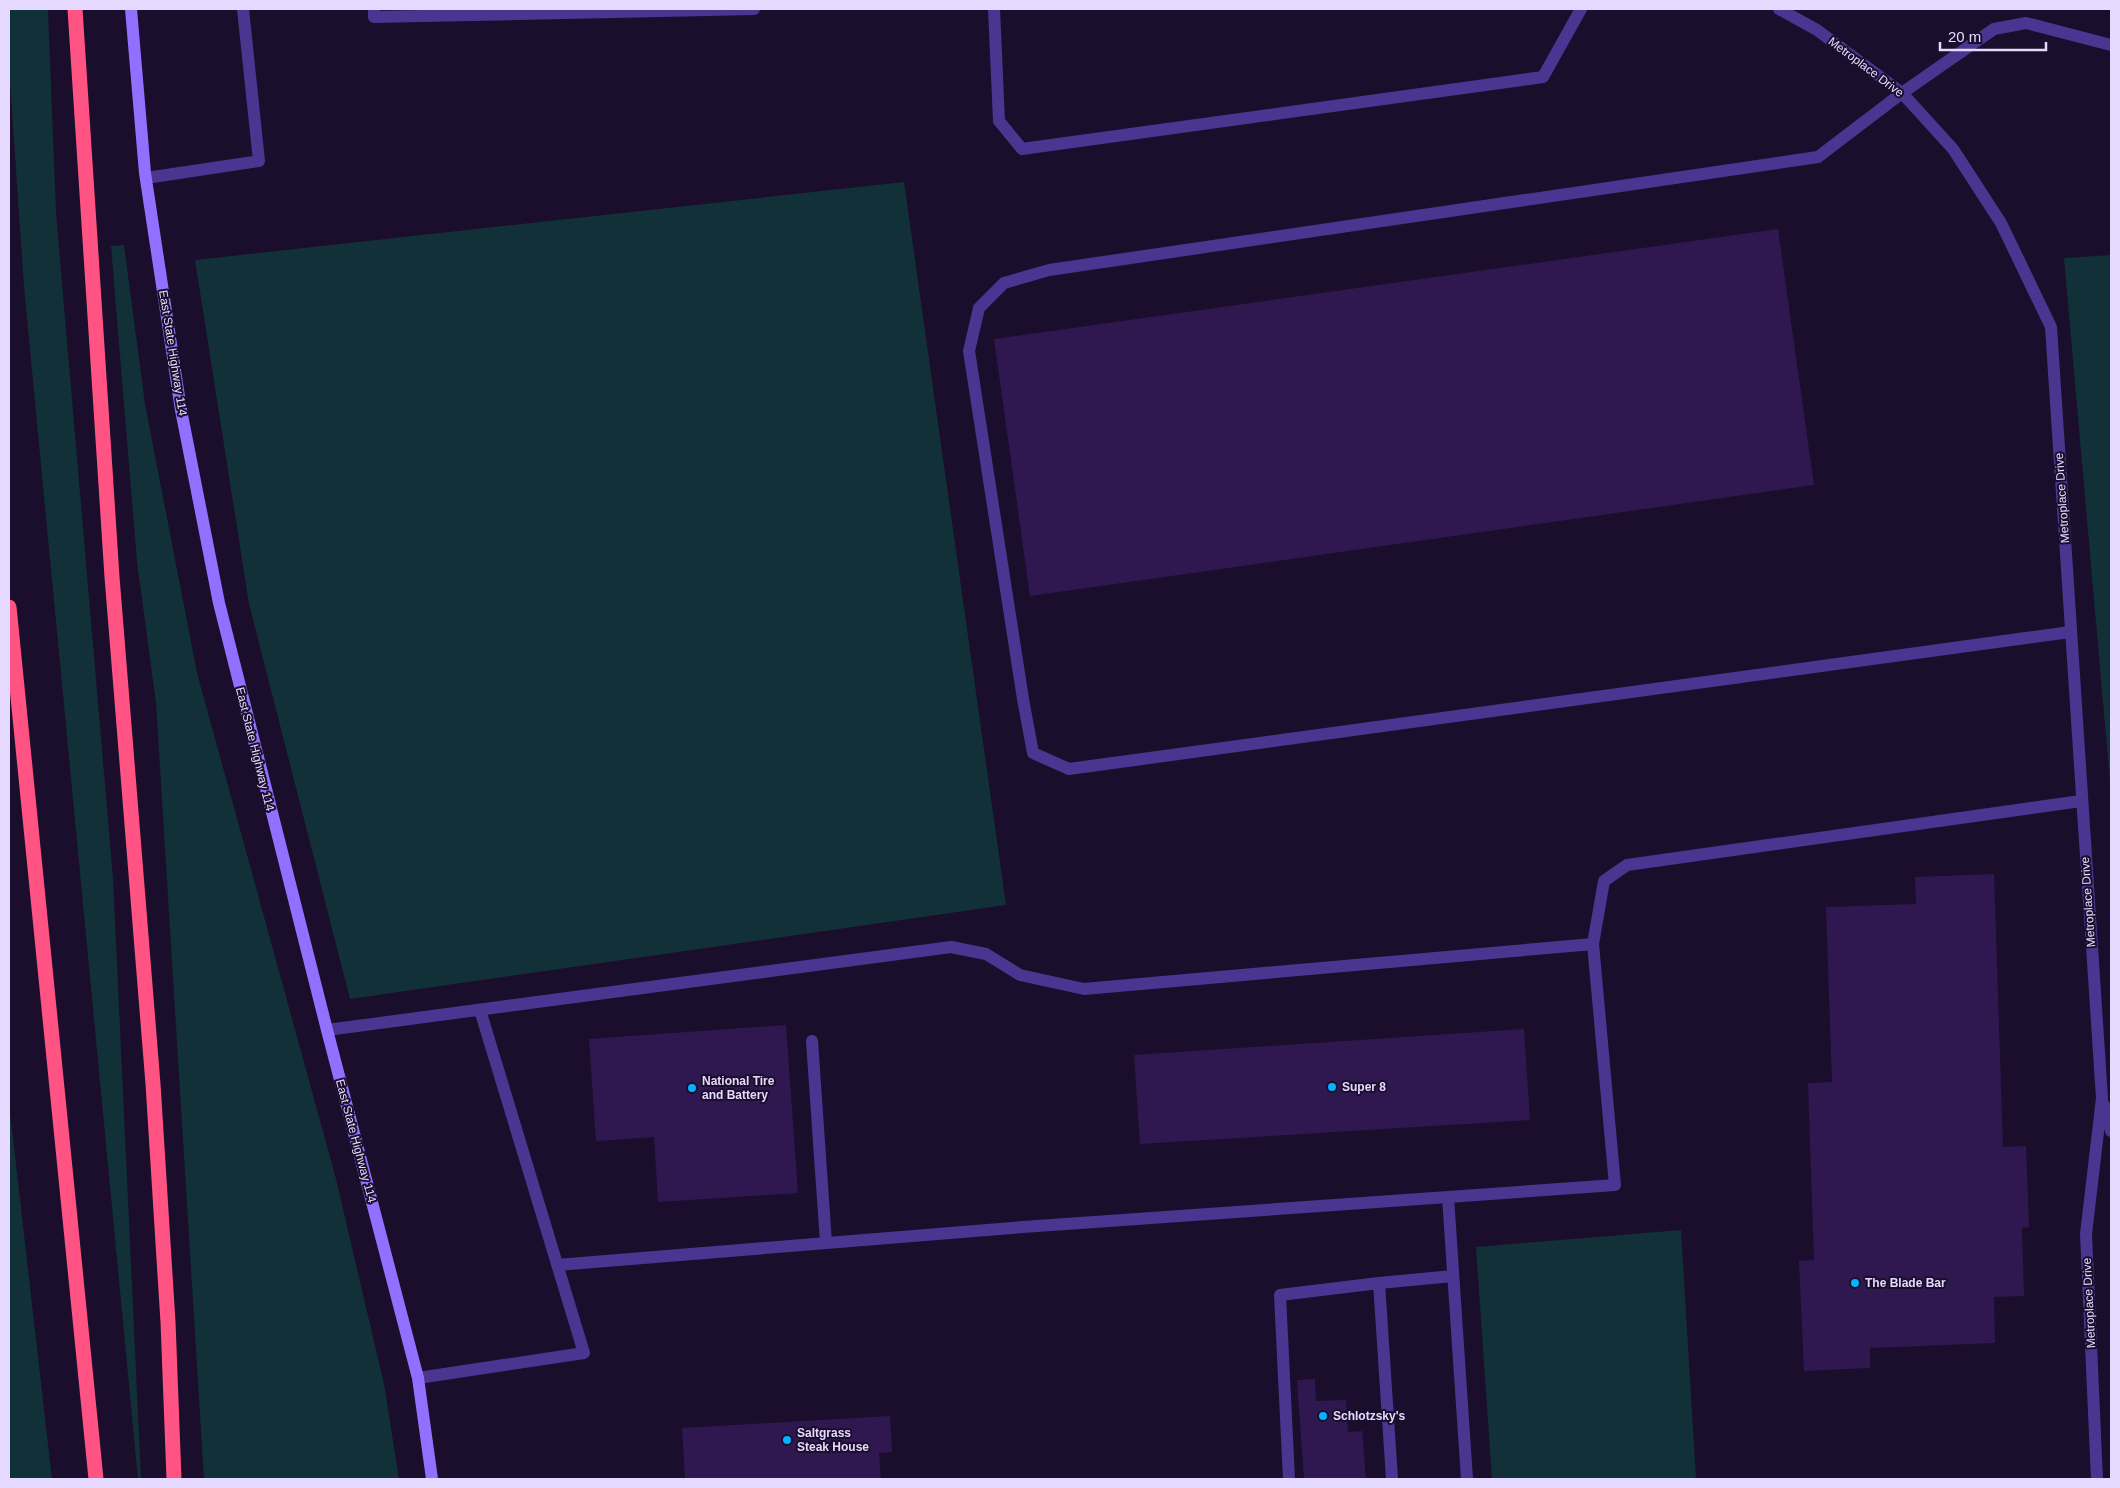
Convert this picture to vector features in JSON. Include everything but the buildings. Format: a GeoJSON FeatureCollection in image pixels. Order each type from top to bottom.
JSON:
{"type":"FeatureCollection","features":[{"type":"Feature","properties":{"kind":"highway"},"geometry":{"type":"LineString","coordinates":[[75,9],[111,568],[153,1084],[168,1322],[174,1479]]}},
{"type":"Feature","properties":{"kind":"highway"},"geometry":{"type":"LineString","coordinates":[[9,607],[96,1479]]}},
{"type":"Feature","properties":{"kind":"main road","name":"East State Highway 114"},"geometry":{"type":"LineString","coordinates":[[131,9],[146,178],[181,410],[218,603],[326,1030],[418,1378],[432,1479]]}},
{"type":"Feature","properties":{"kind":"street"},"geometry":{"type":"LineString","coordinates":[[146,178],[259,161],[242,9]]}},
{"type":"Feature","properties":{"kind":"street"},"geometry":{"type":"LineString","coordinates":[[374,9],[374,17],[754,9]]}},
{"type":"Feature","properties":{"kind":"street"},"geometry":{"type":"LineString","coordinates":[[994,9],[999,121],[1022,148],[1543,77],[1581,9]]}},
{"type":"Feature","properties":{"kind":"street","name":"Metroplace Drive"},"geometry":{"type":"LineString","coordinates":[[1779,9],[1817,30],[1902,94],[1953,149],[2001,223],[2051,327],[2102,1098],[2086,1234],[2097,1479]]}},
{"type":"Feature","properties":{"kind":"street"},"geometry":{"type":"LineString","coordinates":[[2070,632],[1069,769],[1034,753],[1023,699],[969,351],[979,308],[1004,283],[1049,270],[1818,157],[1902,94],[1994,29],[2026,23],[2111,44]]}},
{"type":"Feature","properties":{"kind":"street"},"geometry":{"type":"LineString","coordinates":[[558,1266],[1032,1226],[1616,1185],[1593,944],[1604,881],[1627,864],[2081,801]]}},
{"type":"Feature","properties":{"kind":"street"},"geometry":{"type":"LineString","coordinates":[[326,1030],[951,946],[986,954],[1020,975],[1084,989],[1593,944]]}},
{"type":"Feature","properties":{"kind":"street"},"geometry":{"type":"LineString","coordinates":[[418,1378],[584,1353],[480,1010]]}},
{"type":"Feature","properties":{"kind":"street"},"geometry":{"type":"LineString","coordinates":[[812,1042],[826,1243]]}},
{"type":"Feature","properties":{"kind":"street","name":"Metroplace Drive"},"geometry":{"type":"LineString","coordinates":[[2102,1098],[2111,1131]]}},
{"type":"Feature","properties":{"kind":"street"},"geometry":{"type":"LineString","coordinates":[[1448,1197],[1467,1479]]}},
{"type":"Feature","properties":{"kind":"street"},"geometry":{"type":"LineString","coordinates":[[1289,1479],[1280,1295],[1453,1276]]}},
{"type":"Feature","properties":{"kind":"street"},"geometry":{"type":"LineString","coordinates":[[1379,1283],[1392,1479]]}},
{"type":"Feature","properties":{"kind":"green space"},"geometry":{"type":"Polygon","coordinates":[[[9,9],[48,9],[56,213],[113,878],[141,1479],[138,1479],[24,287],[9,67],[9,9]]]}},
{"type":"Feature","properties":{"kind":"green space"},"geometry":{"type":"Polygon","coordinates":[[[904,182],[1006,905],[350,999],[249,604],[195,260],[904,182]]]}},
{"type":"Feature","properties":{"kind":"green space"},"geometry":{"type":"Polygon","coordinates":[[[124,245],[145,404],[197,673],[335,1175],[384,1384],[399,1479],[204,1479],[156,703],[137,562],[111,246],[124,245]]]}},
{"type":"Feature","properties":{"kind":"green space"},"geometry":{"type":"Polygon","coordinates":[[[2111,255],[2111,793],[2064,258],[2111,255]]]}},
{"type":"Feature","properties":{"kind":"green space"},"geometry":{"type":"Polygon","coordinates":[[[9,1103],[52,1479],[9,1479],[9,1103]]]}},
{"type":"Feature","properties":{"kind":"green space"},"geometry":{"type":"Polygon","coordinates":[[[1681,1230],[1696,1479],[1492,1479],[1476,1247],[1681,1230]]]}},
{"type":"Feature","properties":{"kind":"place","name":"Super 8"},"geometry":{"type":"Point","coordinates":[1332,1087]}},
{"type":"Feature","properties":{"kind":"place","name":"National Tire and Battery"},"geometry":{"type":"Point","coordinates":[692,1088]}},
{"type":"Feature","properties":{"kind":"place","name":"The Blade Bar"},"geometry":{"type":"Point","coordinates":[1855,1283]}},
{"type":"Feature","properties":{"kind":"place","name":"Schlotzsky's"},"geometry":{"type":"Point","coordinates":[1323,1416]}},
{"type":"Feature","properties":{"kind":"place","name":"Saltgrass Steak House"},"geometry":{"type":"Point","coordinates":[787,1440]}}]}
